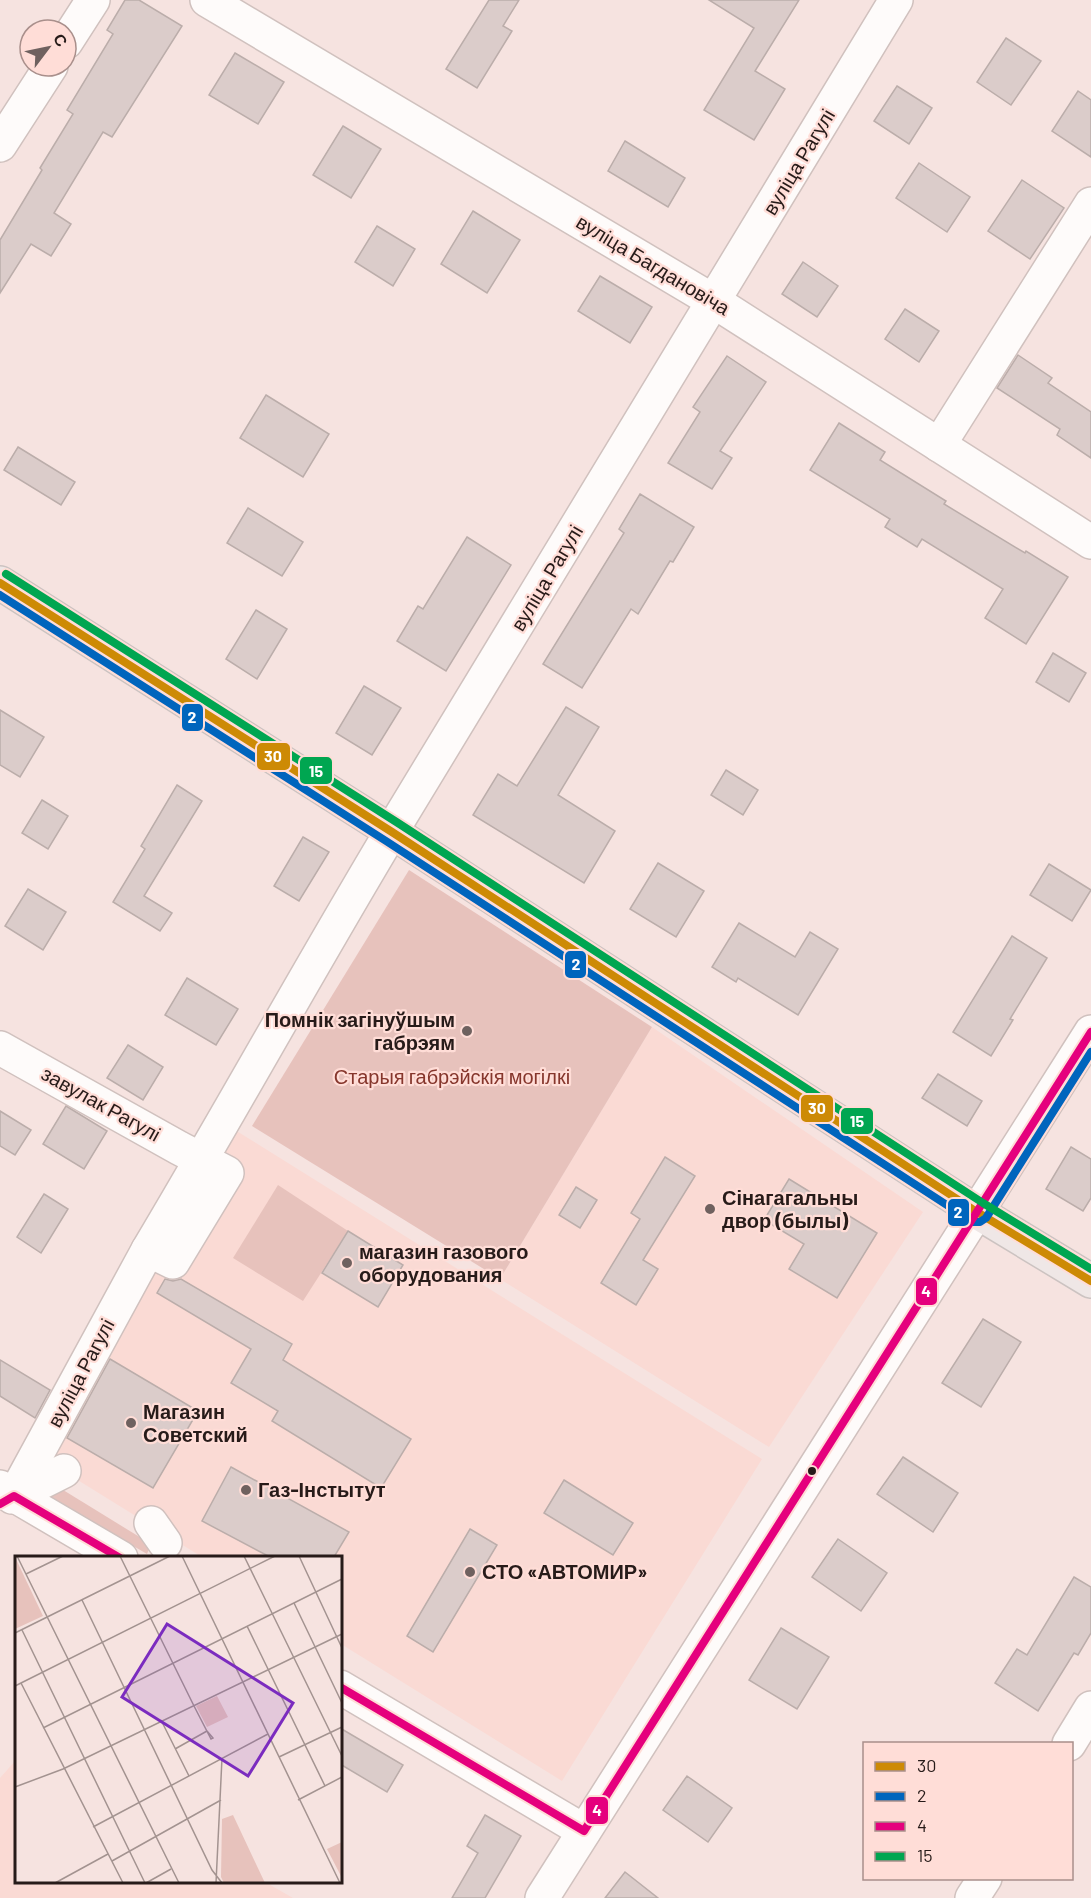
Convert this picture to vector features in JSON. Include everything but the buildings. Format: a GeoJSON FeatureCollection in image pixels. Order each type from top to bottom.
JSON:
{"type":"FeatureCollection","features":[{"type":"Feature","properties":{"kind":"main road"},"geometry":{"type":"LineString","coordinates":[[4,594],[392,832],[977,1212],[1091,1281]]}},
{"type":"Feature","properties":{"kind":"street"},"geometry":{"type":"LineString","coordinates":[[78,23],[93,0]]}},
{"type":"Feature","properties":{"kind":"street","name":"вуліца Багдановіча"},"geometry":{"type":"LineString","coordinates":[[207,0],[715,302],[1091,542]]}},
{"type":"Feature","properties":{"kind":"street","name":"вуліца Рагулі"},"geometry":{"type":"LineString","coordinates":[[5,1496],[33,1461],[148,1250],[392,832],[896,0]]}},
{"type":"Feature","properties":{"kind":"street"},"geometry":{"type":"LineString","coordinates":[[0,145],[43,78]]}},
{"type":"Feature","properties":{"kind":"street"},"geometry":{"type":"LineString","coordinates":[[939,445],[1091,204]]}},
{"type":"Feature","properties":{"kind":"street"},"geometry":{"type":"LineString","coordinates":[[542,1898],[1091,1032]]}},
{"type":"Feature","properties":{"kind":"street","name":"завулак Рагулі"},"geometry":{"type":"LineString","coordinates":[[0,1048],[202,1159]]}},
{"type":"Feature","properties":{"kind":"street"},"geometry":{"type":"LineString","coordinates":[[5,1496],[64,1471]]}},
{"type":"Feature","properties":{"kind":"street"},"geometry":{"type":"LineString","coordinates":[[5,1496],[118,1556]]}},
{"type":"Feature","properties":{"kind":"street"},"geometry":{"type":"LineString","coordinates":[[342,1688],[584,1831]]}},
{"type":"Feature","properties":{"kind":"street"},"geometry":{"type":"LineString","coordinates":[[1070,1742],[1091,1708]]}},
{"type":"Feature","properties":{"kind":"street"},"geometry":{"type":"LineString","coordinates":[[972,1898],[984,1880]]}},
{"type":"Feature","properties":{"kind":"shaded area"},"geometry":{"type":"Polygon","coordinates":[[[652,1027],[923,1212],[769,1447],[500,1279],[652,1027]]]}},
{"type":"Feature","properties":{"kind":"shaded area"},"geometry":{"type":"Polygon","coordinates":[[[235,1130],[762,1459],[562,1781],[342,1645],[342,1556],[200,1556],[34,1453],[235,1130]]]}},
{"type":"Feature","properties":{"kind":"shaded area"},"geometry":{"type":"Polygon","coordinates":[[[15,1761],[15,1883],[267,1883],[293,1898],[0,1898],[0,1778],[15,1761]]]}},
{"type":"Feature","properties":{"kind":"green space","name":"Старыя габрэйскія могілкі"},"geometry":{"type":"Polygon","coordinates":[[[409,870],[652,1027],[500,1279],[252,1126],[409,870]]]}},
{"type":"Feature","properties":{"kind":"green space"},"geometry":{"type":"Polygon","coordinates":[[[278,1185],[348,1231],[303,1301],[233,1258],[278,1185]]]}},
{"type":"Feature","properties":{"kind":"green space"},"geometry":{"type":"Polygon","coordinates":[[[55,1485],[151,1544],[147,1554],[48,1496],[55,1485]]]}},
{"type":"Feature","properties":{"kind":"transit line","name":"15"},"geometry":{"type":"LineString","coordinates":[[6,574],[398,823],[983,1203],[1091,1269]]}},
{"type":"Feature","properties":{"kind":"transit line","name":"30"},"geometry":{"type":"LineString","coordinates":[[0,583],[392,832],[977,1212],[1091,1281]]}},
{"type":"Feature","properties":{"kind":"transit line","name":"2"},"geometry":{"type":"LineString","coordinates":[[0,595],[386,841],[973,1222],[980,1222],[986,1218],[1091,1052]]}},
{"type":"Feature","properties":{"kind":"transit line","name":"4"},"geometry":{"type":"LineString","coordinates":[[342,1688],[584,1831],[1091,1032]]}},
{"type":"Feature","properties":{"kind":"transit line","name":"4"},"geometry":{"type":"LineString","coordinates":[[0,1504],[14,1496],[117,1556]]}},
{"type":"Feature","properties":{"kind":"place","name":"Помнік загінуўшым габрэям"},"geometry":{"type":"Point","coordinates":[467,1031]}},
{"type":"Feature","properties":{"kind":"place","name":"Сінагагальны двор (былы)"},"geometry":{"type":"Point","coordinates":[710,1209]}},
{"type":"Feature","properties":{"kind":"place","name":"магазин газового оборудования"},"geometry":{"type":"Point","coordinates":[347,1263]}},
{"type":"Feature","properties":{"kind":"place","name":"Магазин Советский"},"geometry":{"type":"Point","coordinates":[131,1423]}},
{"type":"Feature","properties":{"kind":"place","name":"Газ-Інстытут"},"geometry":{"type":"Point","coordinates":[246,1490]}},
{"type":"Feature","properties":{"kind":"place","name":"СТО «АВТОМИР»"},"geometry":{"type":"Point","coordinates":[470,1572]}}]}
